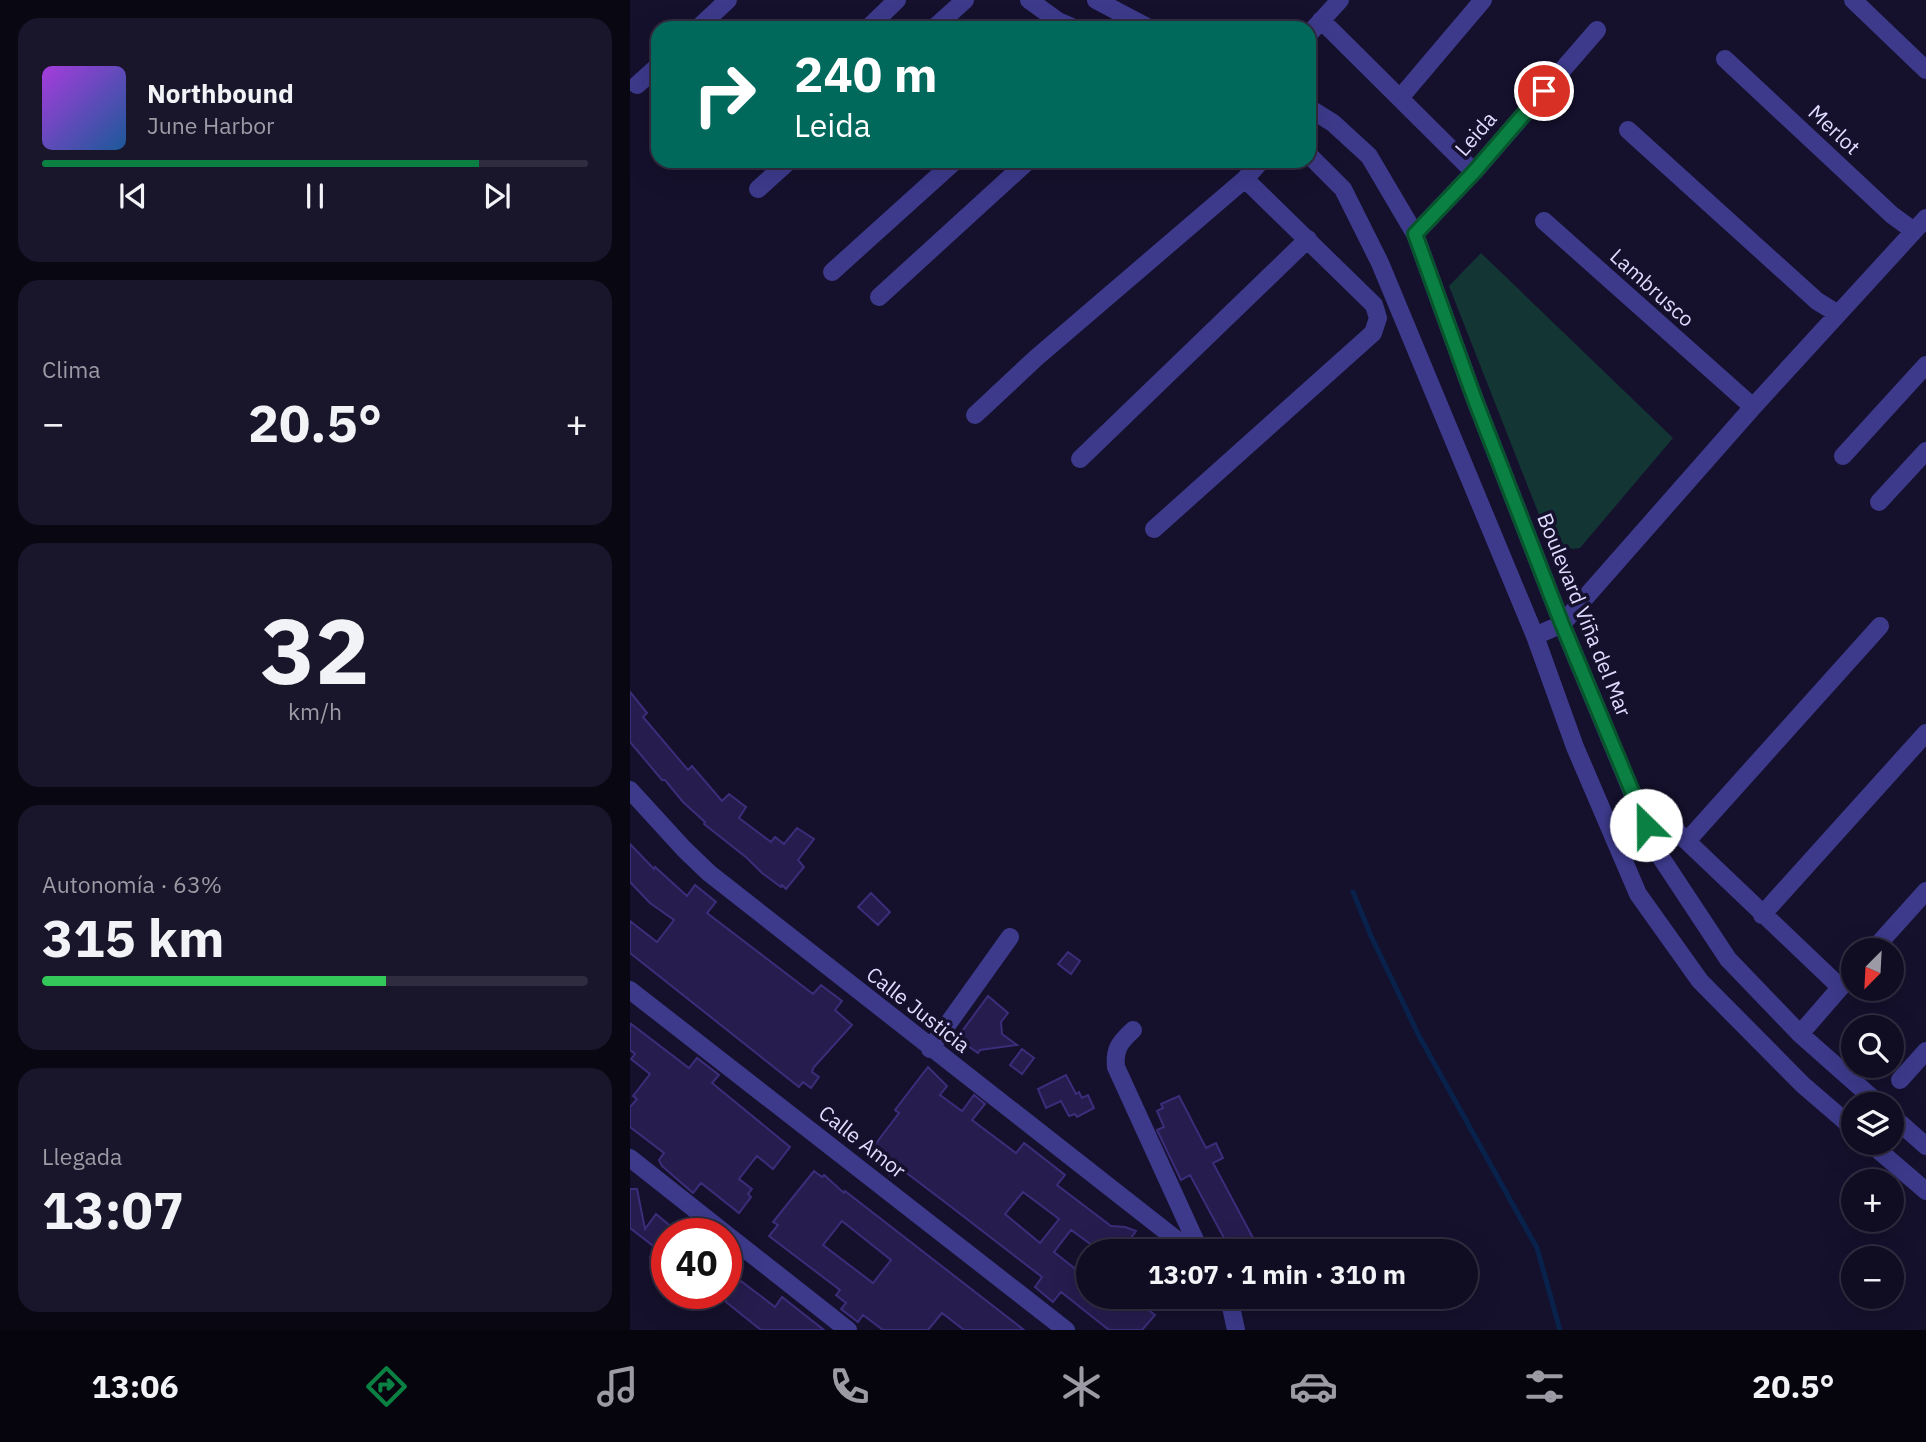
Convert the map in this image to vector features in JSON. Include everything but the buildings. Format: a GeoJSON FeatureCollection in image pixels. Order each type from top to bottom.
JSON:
{"type":"FeatureCollection","features":[{"type":"Feature","properties":{"kind":"street"},"geometry":{"type":"LineString","coordinates":[[706,21],[728,0]]}},
{"type":"Feature","properties":{"kind":"street"},"geometry":{"type":"LineString","coordinates":[[874,21],[897,0]]}},
{"type":"Feature","properties":{"kind":"street"},"geometry":{"type":"LineString","coordinates":[[942,21],[965,0]]}},
{"type":"Feature","properties":{"kind":"street"},"geometry":{"type":"LineString","coordinates":[[1029,0],[1058,21]]}},
{"type":"Feature","properties":{"kind":"street"},"geometry":{"type":"LineString","coordinates":[[1096,0],[1136,21]]}},
{"type":"Feature","properties":{"kind":"street"},"geometry":{"type":"LineString","coordinates":[[1316,26],[1340,0]]}},
{"type":"Feature","properties":{"kind":"street"},"geometry":{"type":"LineString","coordinates":[[1400,98],[1483,0]]}},
{"type":"Feature","properties":{"kind":"street"},"geometry":{"type":"LineString","coordinates":[[1853,0],[1926,70]]}},
{"type":"Feature","properties":{"kind":"street"},"geometry":{"type":"LineString","coordinates":[[1316,28],[1400,98],[1474,172]]}},
{"type":"Feature","properties":{"kind":"street","name":"Leida"},"geometry":{"type":"LineString","coordinates":[[1415,234],[1474,172],[1597,30]]}},
{"type":"Feature","properties":{"kind":"street","name":"Merlot"},"geometry":{"type":"LineString","coordinates":[[1725,59],[1892,215],[1920,224]]}},
{"type":"Feature","properties":{"kind":"street"},"geometry":{"type":"LineString","coordinates":[[637,85],[651,72]]}},
{"type":"Feature","properties":{"kind":"street","name":"Boulevard Viña del Mar"},"geometry":{"type":"LineString","coordinates":[[1316,112],[1333,122],[1369,156],[1415,234],[1475,400],[1562,624],[1656,850],[1728,959],[1800,1034],[1865,1092]]}},
{"type":"Feature","properties":{"kind":"street"},"geometry":{"type":"LineString","coordinates":[[1628,130],[1817,301],[1838,314]]}},
{"type":"Feature","properties":{"kind":"street"},"geometry":{"type":"LineString","coordinates":[[1316,162],[1343,188],[1380,263],[1535,636],[1575,747],[1638,894],[1700,981],[1803,1085],[1841,1118]]}},
{"type":"Feature","properties":{"kind":"street"},"geometry":{"type":"LineString","coordinates":[[758,189],[781,168]]}},
{"type":"Feature","properties":{"kind":"street"},"geometry":{"type":"LineString","coordinates":[[832,272],[947,168]]}},
{"type":"Feature","properties":{"kind":"street"},"geometry":{"type":"LineString","coordinates":[[879,297],[1020,168]]}},
{"type":"Feature","properties":{"kind":"street"},"geometry":{"type":"LineString","coordinates":[[975,415],[1036,358],[1255,168]]}},
{"type":"Feature","properties":{"kind":"street"},"geometry":{"type":"LineString","coordinates":[[1154,529],[1373,333],[1378,318],[1374,305],[1245,179]]}},
{"type":"Feature","properties":{"kind":"street","name":"Lambrusco"},"geometry":{"type":"LineString","coordinates":[[1544,221],[1753,407]]}},
{"type":"Feature","properties":{"kind":"street"},"geometry":{"type":"LineString","coordinates":[[1535,636],[1562,624],[1753,407],[1920,224]]}},
{"type":"Feature","properties":{"kind":"street"},"geometry":{"type":"LineString","coordinates":[[1080,459],[1308,239]]}},
{"type":"Feature","properties":{"kind":"street"},"geometry":{"type":"LineString","coordinates":[[1843,456],[1926,365]]}},
{"type":"Feature","properties":{"kind":"street"},"geometry":{"type":"LineString","coordinates":[[1879,502],[1926,451]]}},
{"type":"Feature","properties":{"kind":"street"},"geometry":{"type":"LineString","coordinates":[[1687,841],[1880,626]]}},
{"type":"Feature","properties":{"kind":"street"},"geometry":{"type":"LineString","coordinates":[[1762,915],[1926,733]]}},
{"type":"Feature","properties":{"kind":"street","name":"Calle Justicia"},"geometry":{"type":"LineString","coordinates":[[630,790],[709,873],[1175,1239]]}},
{"type":"Feature","properties":{"kind":"street"},"geometry":{"type":"LineString","coordinates":[[1671,826],[1840,987],[1800,1034]]}},
{"type":"Feature","properties":{"kind":"street"},"geometry":{"type":"LineString","coordinates":[[1885,938],[1926,891]]}},
{"type":"Feature","properties":{"kind":"street"},"geometry":{"type":"LineString","coordinates":[[930,1049],[1010,937]]}},
{"type":"Feature","properties":{"kind":"street","name":"Calle Amor"},"geometry":{"type":"LineString","coordinates":[[630,990],[1066,1330]]}},
{"type":"Feature","properties":{"kind":"street"},"geometry":{"type":"LineString","coordinates":[[1133,1030],[1118,1044],[1116,1067],[1195,1239]]}},
{"type":"Feature","properties":{"kind":"street"},"geometry":{"type":"LineString","coordinates":[[1900,1080],[1924,1058]]}},
{"type":"Feature","properties":{"kind":"street"},"geometry":{"type":"LineString","coordinates":[[1904,1127],[1926,1146]]}},
{"type":"Feature","properties":{"kind":"street"},"geometry":{"type":"LineString","coordinates":[[1884,1155],[1926,1191]]}},
{"type":"Feature","properties":{"kind":"street"},"geometry":{"type":"LineString","coordinates":[[630,1158],[706,1218]]}},
{"type":"Feature","properties":{"kind":"street"},"geometry":{"type":"LineString","coordinates":[[742,1247],[848,1330]]}},
{"type":"Feature","properties":{"kind":"street"},"geometry":{"type":"LineString","coordinates":[[1231,1309],[1236,1330]]}},
{"type":"Feature","properties":{"kind":"green space"},"geometry":{"type":"Polygon","coordinates":[[[1481,253],[1673,438],[1580,548],[1562,546],[1547,535],[1449,286],[1481,253]]]}},
{"type":"Feature","properties":{"kind":"waterway"},"geometry":{"type":"LineString","coordinates":[[1353,892],[1419,1036],[1537,1248],[1560,1330]]}},
{"type":"Feature","properties":{"kind":"route"},"geometry":{"type":"LineString","coordinates":[[1544,91],[1474,172],[1415,234],[1475,400],[1562,624],[1646,825]]}}]}
